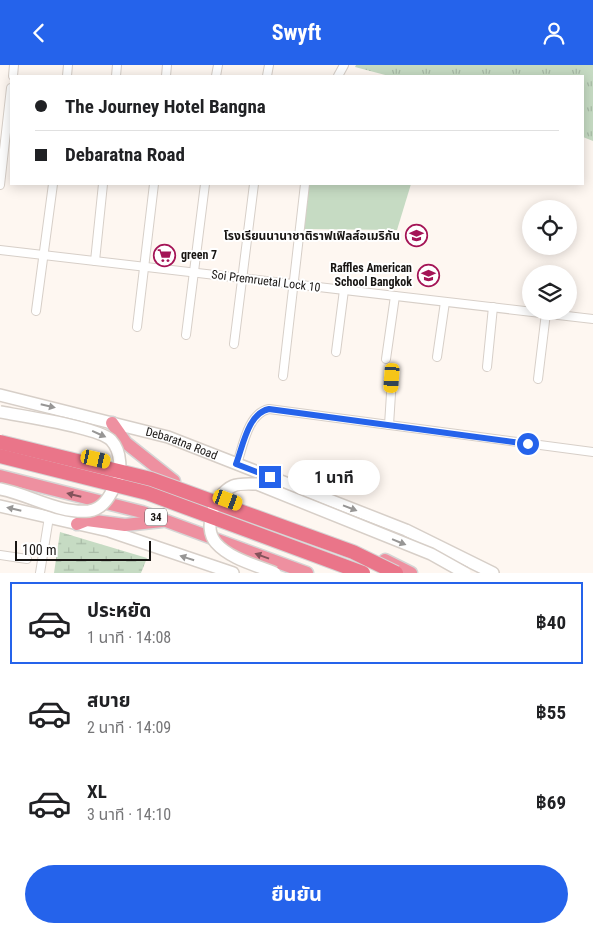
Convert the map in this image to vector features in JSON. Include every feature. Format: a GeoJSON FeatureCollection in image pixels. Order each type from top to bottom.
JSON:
{"type":"FeatureCollection","features":[{"type":"Feature","properties":{"kind":"highway"},"geometry":{"type":"LineString","coordinates":[[112,423],[126,443],[174,481]]}},
{"type":"Feature","properties":{"kind":"highway"},"geometry":{"type":"LineString","coordinates":[[0,437],[153,473],[355,546],[411,573]]}},
{"type":"Feature","properties":{"kind":"highway"},"geometry":{"type":"LineString","coordinates":[[0,442],[151,479],[353,552],[396,573]]}},
{"type":"Feature","properties":{"kind":"highway"},"geometry":{"type":"LineString","coordinates":[[0,456],[147,493],[330,559],[363,573]]}},
{"type":"Feature","properties":{"kind":"highway"},"geometry":{"type":"LineString","coordinates":[[0,465],[144,501],[342,573]]}},
{"type":"Feature","properties":{"kind":"highway","name":"34"},"geometry":{"type":"LineString","coordinates":[[0,476],[142,512],[308,573]]}},
{"type":"Feature","properties":{"kind":"highway"},"geometry":{"type":"LineString","coordinates":[[78,524],[87,520],[125,525],[167,521]]}},
{"type":"Feature","properties":{"kind":"main road","name":"Debaratna Road"},"geometry":{"type":"LineString","coordinates":[[0,395],[168,437],[406,530],[493,573]]}},
{"type":"Feature","properties":{"kind":"main road"},"geometry":{"type":"LineString","coordinates":[[0,412],[90,430],[110,439],[120,455],[118,480],[107,501],[90,511],[71,510],[0,489]]}},
{"type":"Feature","properties":{"kind":"main road"},"geometry":{"type":"LineString","coordinates":[[275,573],[237,558],[215,542],[210,523],[216,501],[233,486],[257,484],[430,555],[465,573]]}},
{"type":"Feature","properties":{"kind":"main road","name":"34"},"geometry":{"type":"LineString","coordinates":[[0,506],[109,531],[233,573]]}},
{"type":"Feature","properties":{"kind":"street"},"geometry":{"type":"LineString","coordinates":[[0,185],[10,98]]}},
{"type":"Feature","properties":{"kind":"street"},"geometry":{"type":"LineString","coordinates":[[36,311],[52,185]]}},
{"type":"Feature","properties":{"kind":"street"},"geometry":{"type":"LineString","coordinates":[[94,261],[103,185]]}},
{"type":"Feature","properties":{"kind":"street"},"geometry":{"type":"LineString","coordinates":[[137,327],[154,185]]}},
{"type":"Feature","properties":{"kind":"street"},"geometry":{"type":"LineString","coordinates":[[186,335],[205,185]]}},
{"type":"Feature","properties":{"kind":"street"},"geometry":{"type":"LineString","coordinates":[[234,344],[244,278],[254,185]]}},
{"type":"Feature","properties":{"kind":"street"},"geometry":{"type":"LineString","coordinates":[[282,376],[305,185]]}},
{"type":"Feature","properties":{"kind":"street","name":"Soi Premruetal Lock 10"},"geometry":{"type":"LineString","coordinates":[[0,250],[522,310]]}},
{"type":"Feature","properties":{"kind":"street"},"geometry":{"type":"LineString","coordinates":[[336,352],[344,290]]}},
{"type":"Feature","properties":{"kind":"street"},"geometry":{"type":"LineString","coordinates":[[386,359],[395,296]]}},
{"type":"Feature","properties":{"kind":"street"},"geometry":{"type":"LineString","coordinates":[[438,357],[445,302]]}},
{"type":"Feature","properties":{"kind":"street"},"geometry":{"type":"LineString","coordinates":[[487,367],[493,307]]}},
{"type":"Feature","properties":{"kind":"street","name":"Soi Premruetal Lock 10"},"geometry":{"type":"LineString","coordinates":[[577,317],[593,319]]}},
{"type":"Feature","properties":{"kind":"street"},"geometry":{"type":"LineString","coordinates":[[538,379],[545,320]]}},
{"type":"Feature","properties":{"kind":"street"},"geometry":{"type":"LineString","coordinates":[[389,425],[392,378]]}},
{"type":"Feature","properties":{"kind":"street"},"geometry":{"type":"LineString","coordinates":[[236,464],[254,417],[261,411],[269,409],[593,452]]}},
{"type":"Feature","properties":{"kind":"street"},"geometry":{"type":"LineString","coordinates":[[40,573],[49,517]]}},
{"type":"Feature","properties":{"kind":"street"},"geometry":{"type":"LineString","coordinates":[[0,555],[27,559]]}},
{"type":"Feature","properties":{"kind":"green space"},"geometry":{"type":"Polygon","coordinates":[[[356,65],[593,65],[593,141],[584,137],[584,75],[385,75],[355,67],[356,65]]]}},
{"type":"Feature","properties":{"kind":"green space"},"geometry":{"type":"Polygon","coordinates":[[[305,185],[411,185],[397,230],[302,229],[305,185]]]}},
{"type":"Feature","properties":{"kind":"green space"},"geometry":{"type":"Polygon","coordinates":[[[60,532],[147,558],[141,573],[54,573],[60,532]]]}},
{"type":"Feature","properties":{"kind":"place","name":"โรงเรียนนานาชาติราฟเฟิลส์อเมริกัน"},"geometry":{"type":"Point","coordinates":[416,236]}},
{"type":"Feature","properties":{"kind":"place","name":"green 7"},"geometry":{"type":"Point","coordinates":[165,255]}},
{"type":"Feature","properties":{"kind":"place","name":"Raffles American School Bangkok"},"geometry":{"type":"Point","coordinates":[428,275]}},
{"type":"Feature","properties":{"kind":"route"},"geometry":{"type":"LineString","coordinates":[[270,477],[236,464],[254,417],[261,411],[269,409],[528,444]]}}]}
